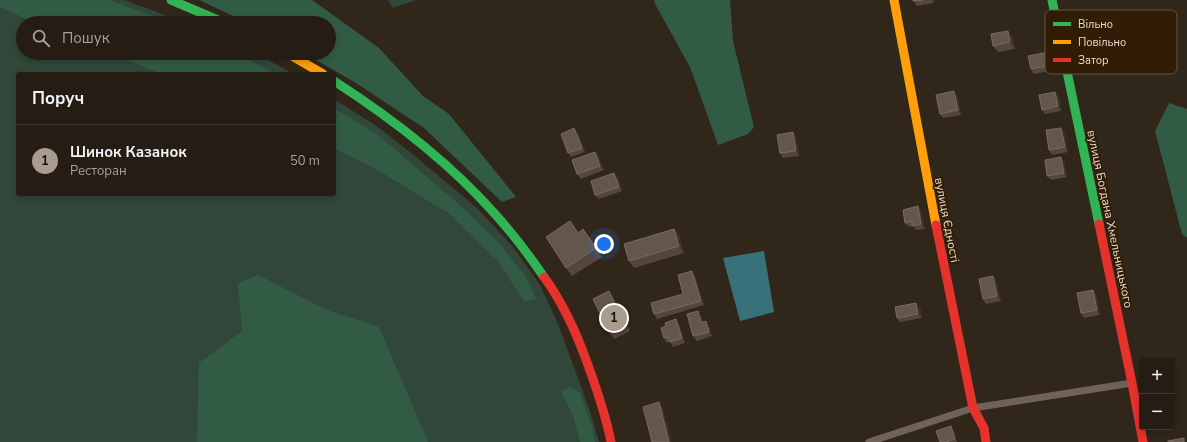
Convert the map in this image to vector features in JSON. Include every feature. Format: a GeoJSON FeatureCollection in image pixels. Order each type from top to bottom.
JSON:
{"type":"FeatureCollection","features":[{"type":"Feature","properties":{"kind":"street"},"geometry":{"type":"LineString","coordinates":[[171,0],[209,16]]}},
{"type":"Feature","properties":{"kind":"street","name":"вулиця Єдності"},"geometry":{"type":"LineString","coordinates":[[894,0],[939,241],[973,408],[984,428],[986,442]]}},
{"type":"Feature","properties":{"kind":"street","name":"вулиця Богдана Хмельницького"},"geometry":{"type":"LineString","coordinates":[[1052,0],[1054,10]]}},
{"type":"Feature","properties":{"kind":"street"},"geometry":{"type":"LineString","coordinates":[[299,60],[320,72]]}},
{"type":"Feature","properties":{"kind":"street","name":"вулиця Богдана Хмельницького"},"geometry":{"type":"LineString","coordinates":[[1067,74],[1144,442]]}},
{"type":"Feature","properties":{"kind":"street"},"geometry":{"type":"LineString","coordinates":[[336,82],[383,113],[415,138],[483,201],[517,240],[546,278],[567,315],[586,360],[601,403],[611,442]]}},
{"type":"Feature","properties":{"kind":"street"},"geometry":{"type":"LineString","coordinates":[[869,442],[973,408],[1132,383]]}},
{"type":"Feature","properties":{"kind":"green space"},"geometry":{"type":"Polygon","coordinates":[[[0,0],[124,0],[168,16],[16,16],[16,60],[268,60],[290,72],[16,72],[16,196],[336,196],[336,100],[378,127],[410,152],[478,209],[513,247],[540,285],[558,324],[590,411],[599,442],[0,442],[0,0]]]}},
{"type":"Feature","properties":{"kind":"green space"},"geometry":{"type":"Polygon","coordinates":[[[0,0],[109,0],[153,16],[20,16],[0,7],[0,0]]]}},
{"type":"Feature","properties":{"kind":"green space"},"geometry":{"type":"Polygon","coordinates":[[[199,0],[312,0],[334,16],[233,16],[199,0]]]}},
{"type":"Feature","properties":{"kind":"green space"},"geometry":{"type":"Polygon","coordinates":[[[388,0],[416,0],[393,8],[388,0]]]}},
{"type":"Feature","properties":{"kind":"green space"},"geometry":{"type":"Polygon","coordinates":[[[654,0],[730,0],[733,41],[754,127],[748,134],[718,145],[690,67],[654,0]]]}},
{"type":"Feature","properties":{"kind":"green space"},"geometry":{"type":"Polygon","coordinates":[[[336,17],[379,48],[423,96],[449,114],[516,197],[502,202],[424,128],[356,83],[316,60],[336,60],[336,17]]]}},
{"type":"Feature","properties":{"kind":"green space"},"geometry":{"type":"Polygon","coordinates":[[[126,60],[250,60],[271,72],[158,72],[126,60]]]}},
{"type":"Feature","properties":{"kind":"green space"},"geometry":{"type":"Polygon","coordinates":[[[1169,103],[1187,109],[1187,238],[1182,234],[1155,131],[1169,103]]]}},
{"type":"Feature","properties":{"kind":"green space"},"geometry":{"type":"Polygon","coordinates":[[[336,109],[378,135],[462,207],[502,246],[526,277],[536,299],[524,302],[499,262],[448,213],[376,169],[336,149],[336,109]]]}},
{"type":"Feature","properties":{"kind":"green space"},"geometry":{"type":"Polygon","coordinates":[[[258,275],[327,310],[379,327],[428,442],[197,442],[199,363],[242,331],[238,283],[258,275]]]}},
{"type":"Feature","properties":{"kind":"green space"},"geometry":{"type":"Polygon","coordinates":[[[570,386],[580,393],[592,427],[595,442],[580,442],[573,415],[561,392],[570,386]]]}},
{"type":"Feature","properties":{"kind":"water"},"geometry":{"type":"Polygon","coordinates":[[[764,251],[774,312],[740,321],[723,258],[764,251]]]}},
{"type":"Feature","properties":{"kind":"building"},"geometry":{"type":"Polygon","coordinates":[[[1008,31],[1010,42],[993,46],[991,34],[1008,31]]]}},
{"type":"Feature","properties":{"kind":"building"},"geometry":{"type":"Polygon","coordinates":[[[1045,53],[1045,66],[1031,69],[1028,56],[1045,53]]]}},
{"type":"Feature","properties":{"kind":"building"},"geometry":{"type":"Polygon","coordinates":[[[954,91],[958,110],[940,114],[936,95],[954,91]]]}},
{"type":"Feature","properties":{"kind":"building"},"geometry":{"type":"Polygon","coordinates":[[[1055,92],[1058,106],[1042,110],[1039,95],[1055,92]]]}},
{"type":"Feature","properties":{"kind":"building"},"geometry":{"type":"Polygon","coordinates":[[[574,128],[582,148],[568,153],[561,134],[574,128]]]}},
{"type":"Feature","properties":{"kind":"building"},"geometry":{"type":"Polygon","coordinates":[[[1061,128],[1065,147],[1049,150],[1046,130],[1061,128]]]}},
{"type":"Feature","properties":{"kind":"building"},"geometry":{"type":"Polygon","coordinates":[[[793,132],[796,151],[780,153],[777,135],[793,132]]]}},
{"type":"Feature","properties":{"kind":"building"},"geometry":{"type":"Polygon","coordinates":[[[595,152],[600,166],[577,174],[572,160],[595,152]]]}},
{"type":"Feature","properties":{"kind":"building"},"geometry":{"type":"Polygon","coordinates":[[[1061,157],[1064,173],[1047,176],[1045,160],[1061,157]]]}},
{"type":"Feature","properties":{"kind":"building"},"geometry":{"type":"Polygon","coordinates":[[[614,173],[619,187],[595,195],[591,181],[614,173]]]}},
{"type":"Feature","properties":{"kind":"building"},"geometry":{"type":"Polygon","coordinates":[[[918,206],[921,224],[912,226],[912,221],[905,223],[903,210],[918,206]]]}},
{"type":"Feature","properties":{"kind":"building"},"geometry":{"type":"Polygon","coordinates":[[[570,221],[578,233],[583,229],[596,248],[566,268],[546,237],[570,221]]]}},
{"type":"Feature","properties":{"kind":"building"},"geometry":{"type":"Polygon","coordinates":[[[674,229],[679,246],[629,261],[624,244],[674,229]]]}},
{"type":"Feature","properties":{"kind":"building"},"geometry":{"type":"Polygon","coordinates":[[[692,271],[701,301],[654,314],[651,303],[683,294],[678,275],[692,271]]]}},
{"type":"Feature","properties":{"kind":"building"},"geometry":{"type":"Polygon","coordinates":[[[993,276],[997,296],[983,299],[979,279],[993,276]]]}},
{"type":"Feature","properties":{"kind":"building"},"geometry":{"type":"Polygon","coordinates":[[[1093,290],[1097,310],[1081,313],[1077,293],[1093,290]]]}},
{"type":"Feature","properties":{"kind":"building"},"geometry":{"type":"Polygon","coordinates":[[[609,291],[625,324],[609,332],[593,299],[609,291]]]}},
{"type":"Feature","properties":{"kind":"building"},"geometry":{"type":"Polygon","coordinates":[[[916,303],[918,314],[897,318],[895,307],[916,303]]]}},
{"type":"Feature","properties":{"kind":"building"},"geometry":{"type":"Polygon","coordinates":[[[698,311],[701,323],[706,321],[709,332],[693,336],[687,314],[698,311]]]}},
{"type":"Feature","properties":{"kind":"building"},"geometry":{"type":"Polygon","coordinates":[[[676,319],[682,338],[670,342],[668,337],[664,338],[661,328],[666,326],[665,323],[676,319]]]}},
{"type":"Feature","properties":{"kind":"building"},"geometry":{"type":"Polygon","coordinates":[[[659,402],[669,442],[652,442],[643,407],[659,402]]]}},
{"type":"Feature","properties":{"kind":"building"},"geometry":{"type":"Polygon","coordinates":[[[951,426],[955,439],[948,442],[940,442],[936,431],[951,426]]]}},
{"type":"Feature","properties":{"kind":"building"},"geometry":{"type":"Polygon","coordinates":[[[1184,438],[1184,442],[1168,442],[1168,441],[1184,438]]]}},
{"type":"Feature","properties":{"kind":"traffic: fast"},"geometry":{"type":"LineString","coordinates":[[171,0],[209,16]]}},
{"type":"Feature","properties":{"kind":"traffic: fast"},"geometry":{"type":"LineString","coordinates":[[1052,0],[1054,10]]}},
{"type":"Feature","properties":{"kind":"traffic: fast"},"geometry":{"type":"LineString","coordinates":[[1068,74],[1099,224]]}},
{"type":"Feature","properties":{"kind":"traffic: fast"},"geometry":{"type":"LineString","coordinates":[[336,82],[399,126],[459,177],[502,222],[544,277]]}},
{"type":"Feature","properties":{"kind":"traffic: slow"},"geometry":{"type":"LineString","coordinates":[[894,0],[936,225]]}},
{"type":"Feature","properties":{"kind":"traffic: slow"},"geometry":{"type":"LineString","coordinates":[[299,60],[320,72]]}},
{"type":"Feature","properties":{"kind":"traffic: jam"},"geometry":{"type":"LineString","coordinates":[[1099,224],[1143,442]]}},
{"type":"Feature","properties":{"kind":"traffic: jam"},"geometry":{"type":"LineString","coordinates":[[936,225],[973,408],[984,428],[986,442]]}},
{"type":"Feature","properties":{"kind":"traffic: jam"},"geometry":{"type":"LineString","coordinates":[[544,277],[564,309],[579,342],[601,403],[611,442]]}},
{"type":"Feature","properties":{"kind":"place","name":"Шинок Казанок"},"geometry":{"type":"Point","coordinates":[614,318]}}]}
